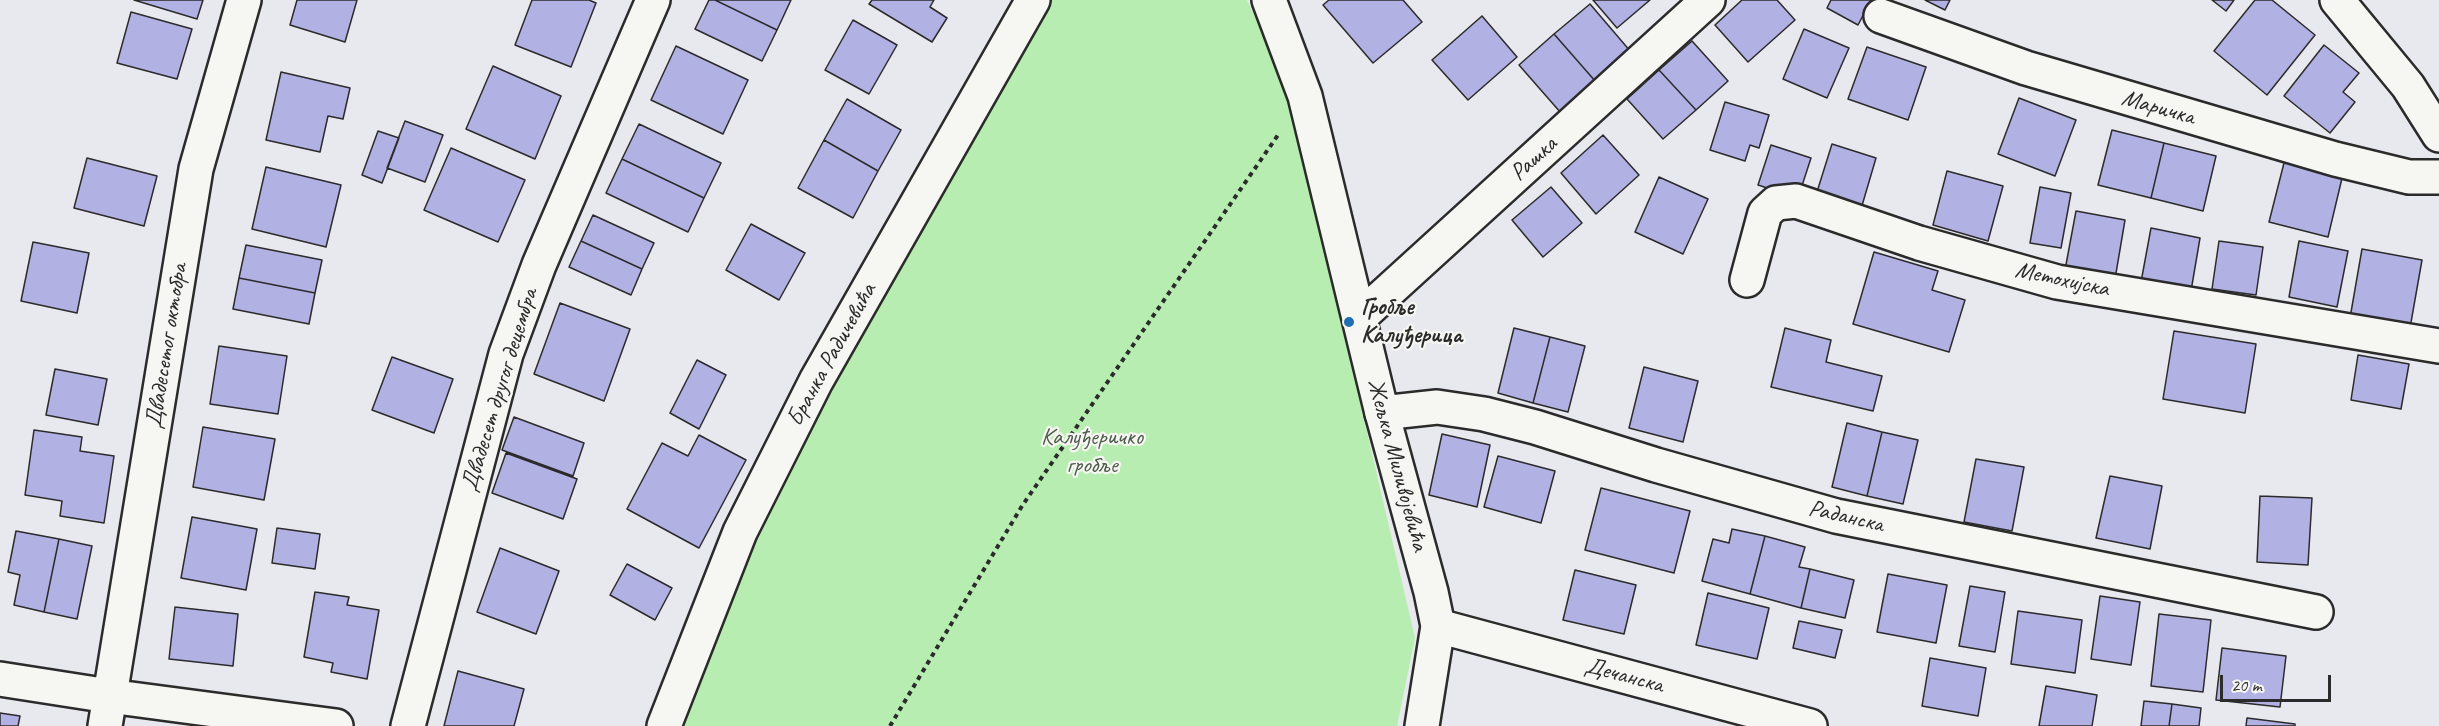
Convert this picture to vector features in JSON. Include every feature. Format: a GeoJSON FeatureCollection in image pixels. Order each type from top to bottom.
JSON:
{"type":"FeatureCollection","features":[{"type":"Feature","properties":{"kind":"street","name":"Двадесетог октобра"},"geometry":{"type":"LineString","coordinates":[[107,711],[196,169],[244,0]]}},
{"type":"Feature","properties":{"kind":"street","name":"Двадесет другог децембра"},"geometry":{"type":"LineString","coordinates":[[408,726],[506,354],[539,265],[654,0]]}},
{"type":"Feature","properties":{"kind":"street","name":"Бранка Радичевића"},"geometry":{"type":"LineString","coordinates":[[664,726],[740,532],[816,381],[1033,0]]}},
{"type":"Feature","properties":{"kind":"street","name":"Жељка Миливојевића"},"geometry":{"type":"LineString","coordinates":[[1269,0],[1305,96],[1382,413],[1431,592],[1438,626],[1422,726]]}},
{"type":"Feature","properties":{"kind":"street","name":"Рашка"},"geometry":{"type":"LineString","coordinates":[[1360,317],[1708,0]]}},
{"type":"Feature","properties":{"kind":"street"},"geometry":{"type":"LineString","coordinates":[[2337,0],[2408,86],[2439,135]]}},
{"type":"Feature","properties":{"kind":"street","name":"Маричка"},"geometry":{"type":"LineString","coordinates":[[1881,16],[2026,68],[2312,153],[2409,177],[2439,177]]}},
{"type":"Feature","properties":{"kind":"street","name":"Метохијска"},"geometry":{"type":"LineString","coordinates":[[1747,280],[1765,213],[1776,203],[1796,201],[1919,243],[2057,282],[2439,345]]}},
{"type":"Feature","properties":{"kind":"street","name":"Раданска"},"geometry":{"type":"LineString","coordinates":[[1382,413],[1437,407],[1484,414],[1836,516],[2316,612]]}},
{"type":"Feature","properties":{"kind":"street","name":"Дечанска"},"geometry":{"type":"LineString","coordinates":[[1438,626],[1810,726]]}},
{"type":"Feature","properties":{"kind":"street"},"geometry":{"type":"LineString","coordinates":[[0,679],[107,711],[336,726]]}},
{"type":"Feature","properties":{"kind":"path"},"geometry":{"type":"LineString","coordinates":[[890,726],[1022,506],[1305,96]]}},
{"type":"Feature","properties":{"kind":"green space","name":"Калуђеричко гробље"},"geometry":{"type":"Polygon","coordinates":[[[1047,0],[1247,0],[1285,80],[1415,638],[1397,726],[665,726],[816,381],[1047,0]]]}},
{"type":"Feature","properties":{"kind":"building"},"geometry":{"type":"Polygon","coordinates":[[[134,0],[203,0],[197,19],[134,0]]]}},
{"type":"Feature","properties":{"kind":"building"},"geometry":{"type":"Polygon","coordinates":[[[297,0],[357,0],[345,42],[290,25],[297,0]]]}},
{"type":"Feature","properties":{"kind":"building"},"geometry":{"type":"Polygon","coordinates":[[[532,0],[589,0],[596,3],[571,67],[515,45],[532,0]]]}},
{"type":"Feature","properties":{"kind":"building"},"geometry":{"type":"Polygon","coordinates":[[[709,0],[715,0],[777,30],[762,61],[695,29],[709,0]]]}},
{"type":"Feature","properties":{"kind":"building"},"geometry":{"type":"Polygon","coordinates":[[[715,0],[791,0],[777,30],[715,0]]]}},
{"type":"Feature","properties":{"kind":"building"},"geometry":{"type":"Polygon","coordinates":[[[872,0],[934,0],[930,7],[947,18],[932,42],[869,4],[872,0]]]}},
{"type":"Feature","properties":{"kind":"building"},"geometry":{"type":"Polygon","coordinates":[[[1329,0],[1403,0],[1422,22],[1373,63],[1323,5],[1329,0]]]}},
{"type":"Feature","properties":{"kind":"building"},"geometry":{"type":"Polygon","coordinates":[[[1593,0],[1650,0],[1617,28],[1593,0]]]}},
{"type":"Feature","properties":{"kind":"building"},"geometry":{"type":"Polygon","coordinates":[[[1742,0],[1777,0],[1795,20],[1748,62],[1715,25],[1742,0]]]}},
{"type":"Feature","properties":{"kind":"building"},"geometry":{"type":"Polygon","coordinates":[[[1831,0],[1871,0],[1858,25],[1827,8],[1831,0]]]}},
{"type":"Feature","properties":{"kind":"building"},"geometry":{"type":"Polygon","coordinates":[[[1925,0],[1950,0],[1945,10],[1925,0]]]}},
{"type":"Feature","properties":{"kind":"building"},"geometry":{"type":"Polygon","coordinates":[[[2212,0],[2234,0],[2226,11],[2212,0]]]}},
{"type":"Feature","properties":{"kind":"building"},"geometry":{"type":"Polygon","coordinates":[[[2255,0],[2272,0],[2315,35],[2267,95],[2214,51],[2255,0]]]}},
{"type":"Feature","properties":{"kind":"building"},"geometry":{"type":"Polygon","coordinates":[[[1590,4],[1631,52],[1596,82],[1554,34],[1590,4]]]}},
{"type":"Feature","properties":{"kind":"building"},"geometry":{"type":"Polygon","coordinates":[[[131,12],[192,29],[177,79],[117,63],[131,12]]]}},
{"type":"Feature","properties":{"kind":"building"},"geometry":{"type":"Polygon","coordinates":[[[1482,16],[1517,57],[1468,100],[1432,60],[1482,16]]]}},
{"type":"Feature","properties":{"kind":"building"},"geometry":{"type":"Polygon","coordinates":[[[853,20],[897,45],[869,94],[825,70],[853,20]]]}},
{"type":"Feature","properties":{"kind":"building"},"geometry":{"type":"Polygon","coordinates":[[[1804,29],[1849,48],[1827,98],[1783,79],[1804,29]]]}},
{"type":"Feature","properties":{"kind":"building"},"geometry":{"type":"Polygon","coordinates":[[[1554,34],[1596,82],[1561,113],[1519,65],[1554,34]]]}},
{"type":"Feature","properties":{"kind":"building"},"geometry":{"type":"Polygon","coordinates":[[[1692,41],[1728,81],[1696,110],[1659,70],[1692,41]]]}},
{"type":"Feature","properties":{"kind":"building"},"geometry":{"type":"Polygon","coordinates":[[[2324,45],[2359,73],[2343,92],[2355,102],[2330,133],[2284,96],[2324,45]]]}},
{"type":"Feature","properties":{"kind":"building"},"geometry":{"type":"Polygon","coordinates":[[[676,46],[748,80],[723,134],[651,100],[676,46]]]}},
{"type":"Feature","properties":{"kind":"building"},"geometry":{"type":"Polygon","coordinates":[[[1867,47],[1926,67],[1908,120],[1848,99],[1867,47]]]}},
{"type":"Feature","properties":{"kind":"building"},"geometry":{"type":"Polygon","coordinates":[[[493,66],[561,96],[535,159],[466,129],[493,66]]]}},
{"type":"Feature","properties":{"kind":"building"},"geometry":{"type":"Polygon","coordinates":[[[1659,70],[1696,110],[1663,139],[1627,99],[1659,70]]]}},
{"type":"Feature","properties":{"kind":"building"},"geometry":{"type":"Polygon","coordinates":[[[281,72],[350,88],[343,119],[328,116],[320,152],[266,140],[281,72]]]}},
{"type":"Feature","properties":{"kind":"building"},"geometry":{"type":"Polygon","coordinates":[[[2019,98],[2076,120],[2055,176],[1998,154],[2019,98]]]}},
{"type":"Feature","properties":{"kind":"building"},"geometry":{"type":"Polygon","coordinates":[[[847,99],[901,130],[878,171],[824,140],[847,99]]]}},
{"type":"Feature","properties":{"kind":"building"},"geometry":{"type":"Polygon","coordinates":[[[1725,102],[1769,115],[1759,148],[1750,145],[1745,161],[1710,150],[1725,102]]]}},
{"type":"Feature","properties":{"kind":"building"},"geometry":{"type":"Polygon","coordinates":[[[405,121],[443,135],[425,182],[387,168],[405,121]]]}},
{"type":"Feature","properties":{"kind":"building"},"geometry":{"type":"Polygon","coordinates":[[[639,124],[721,163],[704,198],[622,159],[639,124]]]}},
{"type":"Feature","properties":{"kind":"building"},"geometry":{"type":"Polygon","coordinates":[[[2112,130],[2164,143],[2151,198],[2098,185],[2112,130]]]}},
{"type":"Feature","properties":{"kind":"building"},"geometry":{"type":"Polygon","coordinates":[[[378,131],[399,138],[382,183],[362,175],[378,131]]]}},
{"type":"Feature","properties":{"kind":"building"},"geometry":{"type":"Polygon","coordinates":[[[1603,135],[1639,175],[1596,214],[1561,173],[1603,135]]]}},
{"type":"Feature","properties":{"kind":"building"},"geometry":{"type":"Polygon","coordinates":[[[824,140],[878,171],[853,218],[798,188],[824,140]]]}},
{"type":"Feature","properties":{"kind":"building"},"geometry":{"type":"Polygon","coordinates":[[[2164,143],[2216,156],[2203,211],[2151,198],[2164,143]]]}},
{"type":"Feature","properties":{"kind":"building"},"geometry":{"type":"Polygon","coordinates":[[[1832,144],[1876,158],[1861,209],[1816,195],[1832,144]]]}},
{"type":"Feature","properties":{"kind":"building"},"geometry":{"type":"Polygon","coordinates":[[[1771,145],[1811,158],[1798,198],[1758,185],[1771,145]]]}},
{"type":"Feature","properties":{"kind":"building"},"geometry":{"type":"Polygon","coordinates":[[[451,148],[525,180],[498,242],[424,210],[451,148]]]}},
{"type":"Feature","properties":{"kind":"building"},"geometry":{"type":"Polygon","coordinates":[[[87,158],[157,176],[144,226],[74,208],[87,158]]]}},
{"type":"Feature","properties":{"kind":"building"},"geometry":{"type":"Polygon","coordinates":[[[622,159],[704,198],[688,232],[606,193],[622,159]]]}},
{"type":"Feature","properties":{"kind":"building"},"geometry":{"type":"Polygon","coordinates":[[[2285,159],[2343,174],[2328,237],[2269,222],[2285,159]]]}},
{"type":"Feature","properties":{"kind":"building"},"geometry":{"type":"Polygon","coordinates":[[[266,167],[341,185],[326,247],[252,229],[266,167]]]}},
{"type":"Feature","properties":{"kind":"building"},"geometry":{"type":"Polygon","coordinates":[[[1947,171],[2003,186],[1988,241],[1933,225],[1947,171]]]}},
{"type":"Feature","properties":{"kind":"building"},"geometry":{"type":"Polygon","coordinates":[[[1659,177],[1708,199],[1683,254],[1635,232],[1659,177]]]}},
{"type":"Feature","properties":{"kind":"building"},"geometry":{"type":"Polygon","coordinates":[[[1551,187],[1582,223],[1543,257],[1512,220],[1551,187]]]}},
{"type":"Feature","properties":{"kind":"building"},"geometry":{"type":"Polygon","coordinates":[[[2040,187],[2071,193],[2061,248],[2030,243],[2040,187]]]}},
{"type":"Feature","properties":{"kind":"building"},"geometry":{"type":"Polygon","coordinates":[[[2076,211],[2125,220],[2115,279],[2065,270],[2076,211]]]}},
{"type":"Feature","properties":{"kind":"building"},"geometry":{"type":"Polygon","coordinates":[[[593,215],[654,243],[642,269],[581,241],[593,215]]]}},
{"type":"Feature","properties":{"kind":"building"},"geometry":{"type":"Polygon","coordinates":[[[751,224],[805,253],[779,300],[726,270],[751,224]]]}},
{"type":"Feature","properties":{"kind":"building"},"geometry":{"type":"Polygon","coordinates":[[[2151,228],[2200,238],[2191,291],[2141,282],[2151,228]]]}},
{"type":"Feature","properties":{"kind":"building"},"geometry":{"type":"Polygon","coordinates":[[[581,241],[642,269],[631,295],[569,267],[581,241]]]}},
{"type":"Feature","properties":{"kind":"building"},"geometry":{"type":"Polygon","coordinates":[[[2219,241],[2263,247],[2256,295],[2212,289],[2219,241]]]}},
{"type":"Feature","properties":{"kind":"building"},"geometry":{"type":"Polygon","coordinates":[[[2299,241],[2348,251],[2337,307],[2289,297],[2299,241]]]}},
{"type":"Feature","properties":{"kind":"building"},"geometry":{"type":"Polygon","coordinates":[[[33,242],[89,253],[77,313],[21,301],[33,242]]]}},
{"type":"Feature","properties":{"kind":"building"},"geometry":{"type":"Polygon","coordinates":[[[246,245],[322,260],[315,293],[239,278],[246,245]]]}},
{"type":"Feature","properties":{"kind":"building"},"geometry":{"type":"Polygon","coordinates":[[[2362,249],[2422,260],[2410,328],[2350,318],[2362,249]]]}},
{"type":"Feature","properties":{"kind":"building"},"geometry":{"type":"Polygon","coordinates":[[[1874,252],[1938,271],[1932,290],[1965,300],[1949,352],[1853,324],[1874,252]]]}},
{"type":"Feature","properties":{"kind":"building"},"geometry":{"type":"Polygon","coordinates":[[[239,278],[315,293],[309,324],[233,309],[239,278]]]}},
{"type":"Feature","properties":{"kind":"building"},"geometry":{"type":"Polygon","coordinates":[[[560,303],[630,329],[604,401],[534,374],[560,303]]]}},
{"type":"Feature","properties":{"kind":"building"},"geometry":{"type":"Polygon","coordinates":[[[1514,328],[1550,337],[1533,403],[1498,393],[1514,328]]]}},
{"type":"Feature","properties":{"kind":"building"},"geometry":{"type":"Polygon","coordinates":[[[1785,328],[1831,340],[1826,362],[1882,376],[1873,411],[1771,387],[1785,328]]]}},
{"type":"Feature","properties":{"kind":"building"},"geometry":{"type":"Polygon","coordinates":[[[2174,331],[2256,344],[2245,413],[2163,399],[2174,331]]]}},
{"type":"Feature","properties":{"kind":"building"},"geometry":{"type":"Polygon","coordinates":[[[1550,337],[1585,346],[1568,412],[1533,403],[1550,337]]]}},
{"type":"Feature","properties":{"kind":"building"},"geometry":{"type":"Polygon","coordinates":[[[219,346],[287,356],[278,414],[210,404],[219,346]]]}},
{"type":"Feature","properties":{"kind":"building"},"geometry":{"type":"Polygon","coordinates":[[[2358,355],[2409,364],[2401,409],[2351,400],[2358,355]]]}},
{"type":"Feature","properties":{"kind":"building"},"geometry":{"type":"Polygon","coordinates":[[[392,357],[453,379],[434,433],[372,410],[392,357]]]}},
{"type":"Feature","properties":{"kind":"building"},"geometry":{"type":"Polygon","coordinates":[[[697,360],[726,375],[699,429],[670,413],[697,360]]]}},
{"type":"Feature","properties":{"kind":"building"},"geometry":{"type":"Polygon","coordinates":[[[1644,367],[1698,381],[1683,442],[1629,428],[1644,367]]]}},
{"type":"Feature","properties":{"kind":"building"},"geometry":{"type":"Polygon","coordinates":[[[55,369],[107,379],[98,425],[46,415],[55,369]]]}},
{"type":"Feature","properties":{"kind":"building"},"geometry":{"type":"Polygon","coordinates":[[[514,417],[584,443],[573,476],[502,450],[514,417]]]}},
{"type":"Feature","properties":{"kind":"building"},"geometry":{"type":"Polygon","coordinates":[[[1847,423],[1882,432],[1867,496],[1832,487],[1847,423]]]}},
{"type":"Feature","properties":{"kind":"building"},"geometry":{"type":"Polygon","coordinates":[[[203,427],[275,439],[264,500],[193,487],[203,427]]]}},
{"type":"Feature","properties":{"kind":"building"},"geometry":{"type":"Polygon","coordinates":[[[34,430],[82,437],[80,451],[114,456],[104,523],[60,516],[62,501],[25,495],[34,430]]]}},
{"type":"Feature","properties":{"kind":"building"},"geometry":{"type":"Polygon","coordinates":[[[1882,432],[1918,440],[1903,504],[1867,496],[1882,432]]]}},
{"type":"Feature","properties":{"kind":"building"},"geometry":{"type":"Polygon","coordinates":[[[1442,434],[1490,445],[1477,507],[1429,495],[1442,434]]]}},
{"type":"Feature","properties":{"kind":"building"},"geometry":{"type":"Polygon","coordinates":[[[699,435],[746,460],[699,548],[627,509],[662,443],[688,456],[699,435]]]}},
{"type":"Feature","properties":{"kind":"building"},"geometry":{"type":"Polygon","coordinates":[[[506,453],[577,479],[563,519],[492,493],[506,453]]]}},
{"type":"Feature","properties":{"kind":"building"},"geometry":{"type":"Polygon","coordinates":[[[1498,456],[1555,471],[1541,523],[1484,507],[1498,456]]]}},
{"type":"Feature","properties":{"kind":"building"},"geometry":{"type":"Polygon","coordinates":[[[1976,459],[2024,467],[2012,531],[1964,522],[1976,459]]]}},
{"type":"Feature","properties":{"kind":"building"},"geometry":{"type":"Polygon","coordinates":[[[2110,476],[2162,486],[2150,549],[2096,538],[2110,476]]]}},
{"type":"Feature","properties":{"kind":"building"},"geometry":{"type":"Polygon","coordinates":[[[1601,488],[1690,511],[1674,573],[1585,550],[1601,488]]]}},
{"type":"Feature","properties":{"kind":"building"},"geometry":{"type":"Polygon","coordinates":[[[2260,496],[2312,498],[2308,565],[2257,562],[2260,496]]]}},
{"type":"Feature","properties":{"kind":"building"},"geometry":{"type":"Polygon","coordinates":[[[192,517],[257,529],[246,590],[181,578],[192,517]]]}},
{"type":"Feature","properties":{"kind":"building"},"geometry":{"type":"Polygon","coordinates":[[[277,528],[320,534],[315,569],[272,563],[277,528]]]}},
{"type":"Feature","properties":{"kind":"building"},"geometry":{"type":"Polygon","coordinates":[[[1732,529],[1765,536],[1750,594],[1702,581],[1713,539],[1729,543],[1732,529]]]}},
{"type":"Feature","properties":{"kind":"building"},"geometry":{"type":"Polygon","coordinates":[[[16,531],[59,539],[44,612],[14,605],[20,575],[8,572],[16,531]]]}},
{"type":"Feature","properties":{"kind":"building"},"geometry":{"type":"Polygon","coordinates":[[[1765,536],[1805,547],[1799,567],[1810,569],[1801,608],[1750,594],[1765,536]]]}},
{"type":"Feature","properties":{"kind":"building"},"geometry":{"type":"Polygon","coordinates":[[[59,539],[92,546],[77,619],[44,612],[59,539]]]}},
{"type":"Feature","properties":{"kind":"building"},"geometry":{"type":"Polygon","coordinates":[[[500,548],[559,571],[536,634],[477,612],[500,548]]]}},
{"type":"Feature","properties":{"kind":"building"},"geometry":{"type":"Polygon","coordinates":[[[627,564],[672,588],[655,620],[610,595],[627,564]]]}},
{"type":"Feature","properties":{"kind":"building"},"geometry":{"type":"Polygon","coordinates":[[[1810,569],[1854,580],[1845,618],[1801,608],[1810,569]]]}},
{"type":"Feature","properties":{"kind":"building"},"geometry":{"type":"Polygon","coordinates":[[[1575,570],[1636,585],[1624,634],[1563,620],[1575,570]]]}},
{"type":"Feature","properties":{"kind":"building"},"geometry":{"type":"Polygon","coordinates":[[[1888,574],[1947,585],[1936,643],[1877,632],[1888,574]]]}},
{"type":"Feature","properties":{"kind":"building"},"geometry":{"type":"Polygon","coordinates":[[[1970,586],[2005,592],[1995,652],[1959,646],[1970,586]]]}},
{"type":"Feature","properties":{"kind":"building"},"geometry":{"type":"Polygon","coordinates":[[[315,592],[349,597],[347,605],[379,610],[367,679],[331,672],[333,663],[304,657],[315,592]]]}},
{"type":"Feature","properties":{"kind":"building"},"geometry":{"type":"Polygon","coordinates":[[[1708,593],[1769,608],[1757,659],[1696,645],[1708,593]]]}},
{"type":"Feature","properties":{"kind":"building"},"geometry":{"type":"Polygon","coordinates":[[[2100,596],[2140,602],[2131,665],[2091,659],[2100,596]]]}},
{"type":"Feature","properties":{"kind":"building"},"geometry":{"type":"Polygon","coordinates":[[[175,607],[238,614],[233,666],[169,659],[175,607]]]}},
{"type":"Feature","properties":{"kind":"building"},"geometry":{"type":"Polygon","coordinates":[[[2018,611],[2082,620],[2075,673],[2011,664],[2018,611]]]}},
{"type":"Feature","properties":{"kind":"building"},"geometry":{"type":"Polygon","coordinates":[[[2159,614],[2211,620],[2203,692],[2151,686],[2159,614]]]}},
{"type":"Feature","properties":{"kind":"building"},"geometry":{"type":"Polygon","coordinates":[[[1799,621],[1842,630],[1835,658],[1793,648],[1799,621]]]}},
{"type":"Feature","properties":{"kind":"building"},"geometry":{"type":"Polygon","coordinates":[[[2222,648],[2286,656],[2280,707],[2216,700],[2222,648]]]}},
{"type":"Feature","properties":{"kind":"building"},"geometry":{"type":"Polygon","coordinates":[[[1930,658],[1986,668],[1978,716],[1922,706],[1930,658]]]}},
{"type":"Feature","properties":{"kind":"building"},"geometry":{"type":"Polygon","coordinates":[[[458,671],[524,689],[514,726],[444,726],[458,671]]]}},
{"type":"Feature","properties":{"kind":"building"},"geometry":{"type":"Polygon","coordinates":[[[2046,686],[2097,695],[2092,726],[2039,726],[2046,686]]]}},
{"type":"Feature","properties":{"kind":"building"},"geometry":{"type":"Polygon","coordinates":[[[2144,701],[2172,704],[2169,726],[2141,726],[2144,701]]]}},
{"type":"Feature","properties":{"kind":"building"},"geometry":{"type":"Polygon","coordinates":[[[2172,704],[2201,708],[2199,726],[2169,726],[2172,704]]]}},
{"type":"Feature","properties":{"kind":"building"},"geometry":{"type":"Polygon","coordinates":[[[0,713],[20,716],[18,726],[0,726],[0,713]]]}},
{"type":"Feature","properties":{"kind":"building"},"geometry":{"type":"Polygon","coordinates":[[[2247,718],[2295,724],[2295,726],[2246,726],[2247,718]]]}},
{"type":"Feature","properties":{"kind":"place","name":"Гробље Калуђерица"},"geometry":{"type":"Point","coordinates":[1349,322]}}]}
